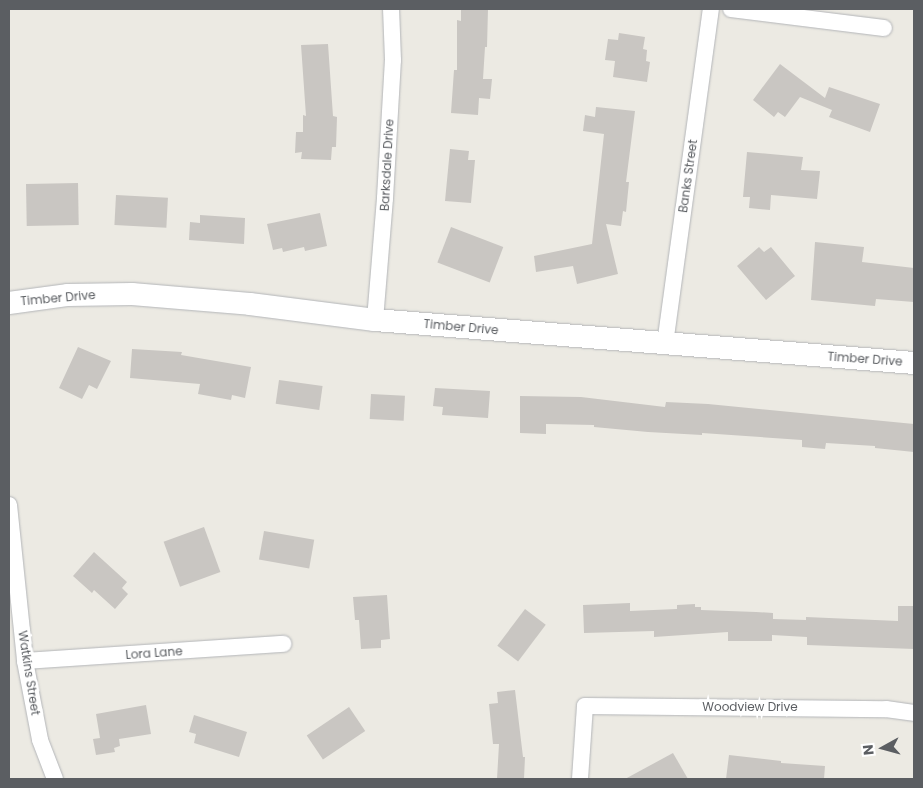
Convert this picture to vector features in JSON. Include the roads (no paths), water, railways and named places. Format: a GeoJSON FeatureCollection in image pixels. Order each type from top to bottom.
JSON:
{"type":"FeatureCollection","features":[{"type":"Feature","properties":{"kind":"street","name":"Barksdale Drive"},"geometry":{"type":"LineString","coordinates":[[375,320],[385,198],[392,70],[391,9]]}},
{"type":"Feature","properties":{"kind":"street","name":"Banks Street"},"geometry":{"type":"LineString","coordinates":[[665,344],[710,9]]}},
{"type":"Feature","properties":{"kind":"street"},"geometry":{"type":"LineString","coordinates":[[731,9],[884,28]]}},
{"type":"Feature","properties":{"kind":"street","name":"Timber Drive"},"geometry":{"type":"LineString","coordinates":[[9,303],[68,295],[132,294],[250,304],[375,320],[914,363]]}},
{"type":"Feature","properties":{"kind":"street","name":"Watkins Street"},"geometry":{"type":"LineString","coordinates":[[9,505],[25,661],[40,740],[55,779]]}},
{"type":"Feature","properties":{"kind":"street","name":"Lora Lane"},"geometry":{"type":"LineString","coordinates":[[25,661],[283,644]]}},
{"type":"Feature","properties":{"kind":"street","name":"Woodview Drive"},"geometry":{"type":"LineString","coordinates":[[580,779],[585,706],[886,709],[914,713]]}}]}
